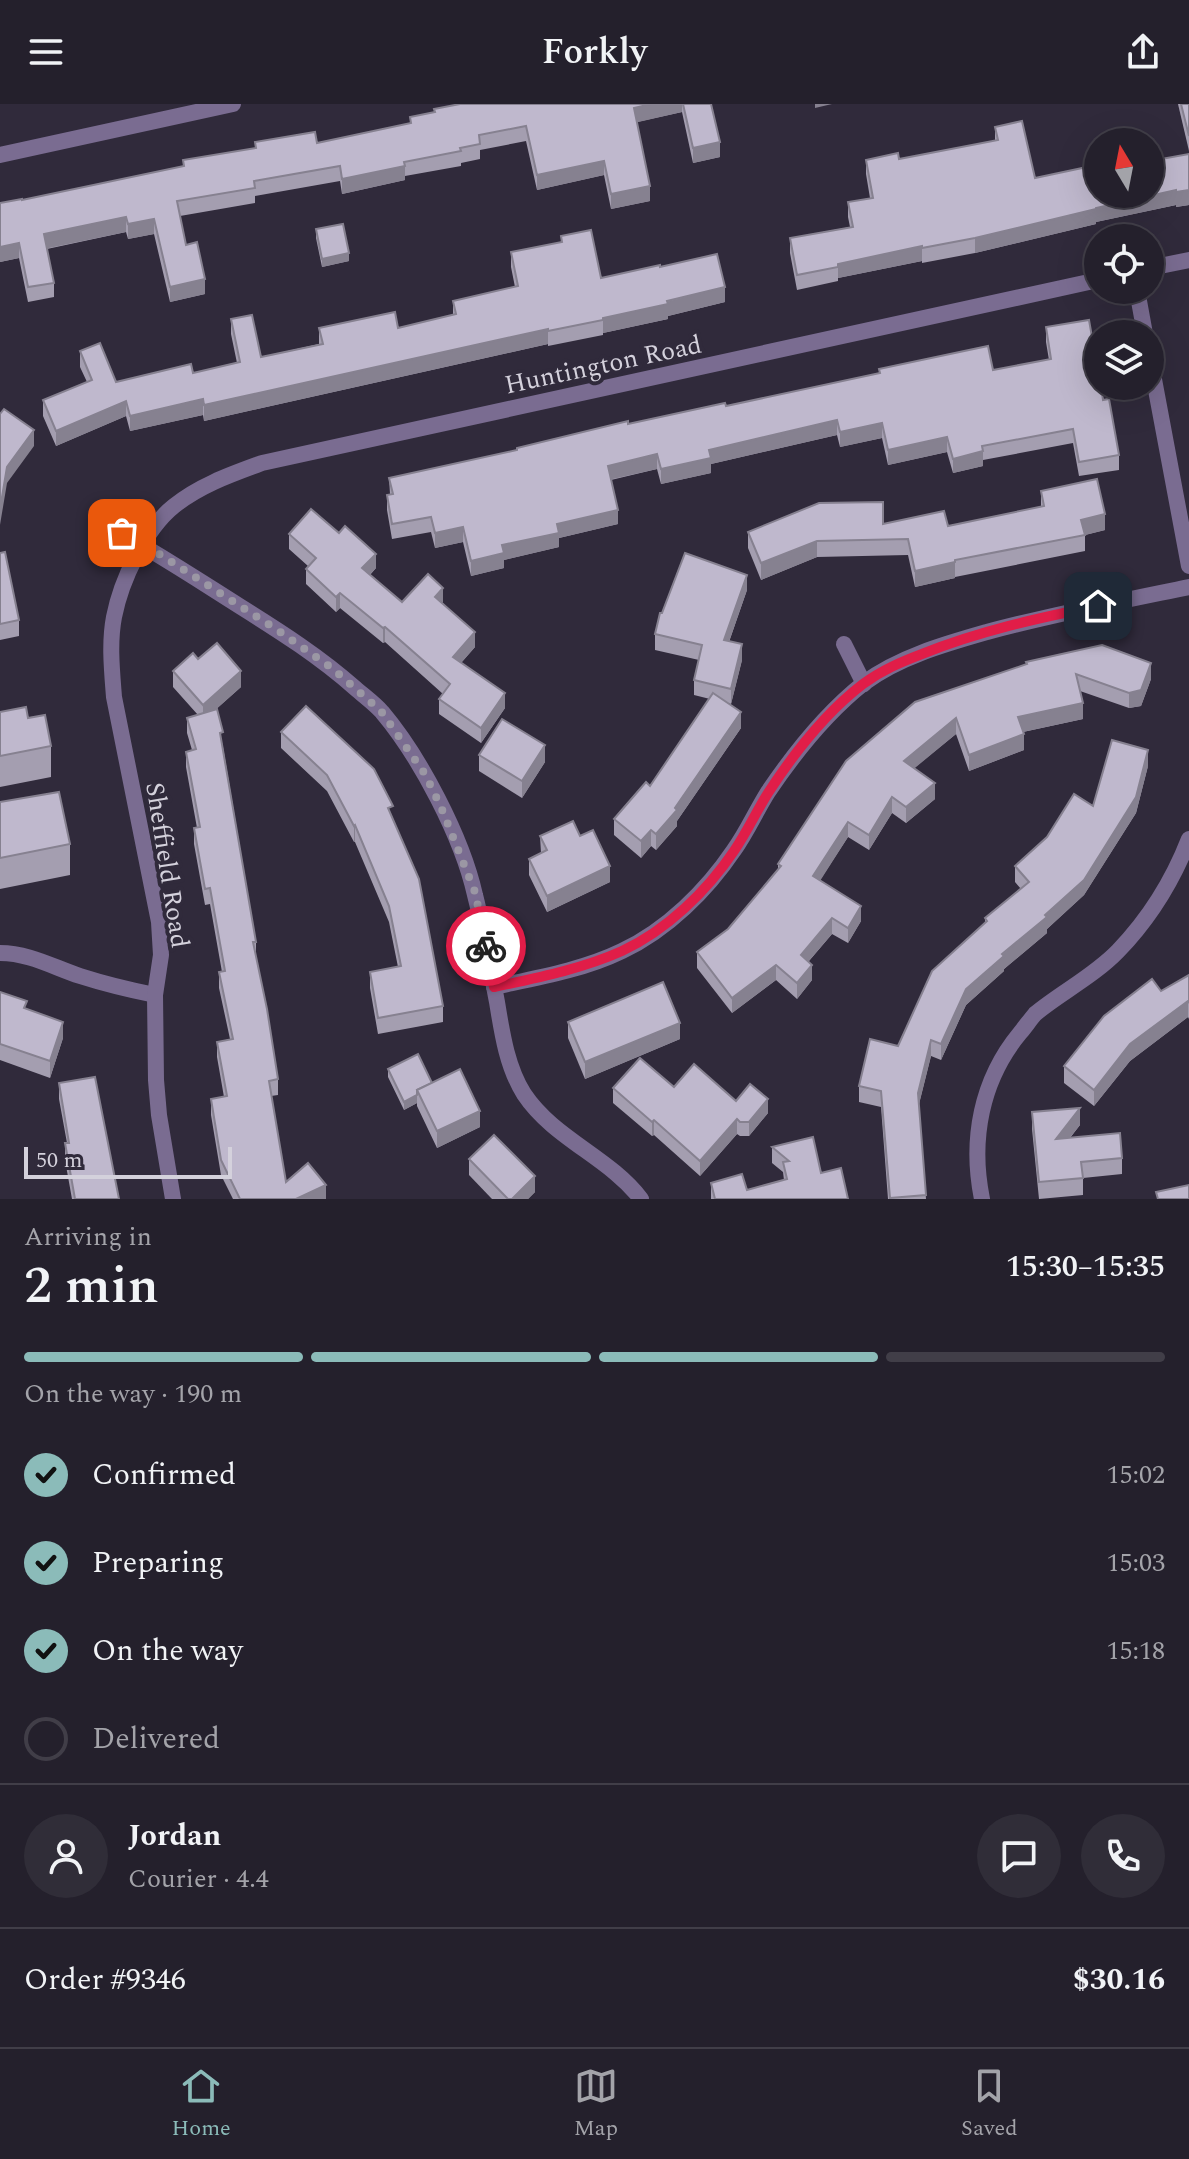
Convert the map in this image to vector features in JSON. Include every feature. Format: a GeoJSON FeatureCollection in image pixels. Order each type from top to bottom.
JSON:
{"type":"FeatureCollection","features":[{"type":"Feature","properties":{"kind":"street"},"geometry":{"type":"LineString","coordinates":[[0,155],[233,104]]}},
{"type":"Feature","properties":{"kind":"street"},"geometry":{"type":"LineString","coordinates":[[1164,265],[1189,260]]}},
{"type":"Feature","properties":{"kind":"street","name":"Huntington Road"},"geometry":{"type":"LineString","coordinates":[[142,543],[173,506],[219,479],[262,463],[1084,283]]}},
{"type":"Feature","properties":{"kind":"street"},"geometry":{"type":"LineString","coordinates":[[1158,400],[1189,566]]}},
{"type":"Feature","properties":{"kind":"street"},"geometry":{"type":"LineString","coordinates":[[101,522],[142,543],[310,652],[381,711],[425,774],[457,843],[475,892],[511,1066],[524,1093],[565,1137],[610,1168],[641,1199]]}},
{"type":"Feature","properties":{"kind":"street","name":"Sheffield Road"},"geometry":{"type":"LineString","coordinates":[[142,543],[114,617],[112,665],[114,697],[159,922],[161,955],[155,995],[156,1080],[173,1199]]}},
{"type":"Feature","properties":{"kind":"street"},"geometry":{"type":"LineString","coordinates":[[494,987],[544,976],[621,951],[675,916],[734,851],[769,792],[808,737],[842,702],[885,669],[951,642],[1037,618],[1189,587]]}},
{"type":"Feature","properties":{"kind":"street"},"geometry":{"type":"LineString","coordinates":[[844,644],[864,684]]}},
{"type":"Feature","properties":{"kind":"street"},"geometry":{"type":"LineString","coordinates":[[982,1199],[978,1136],[985,1095],[994,1071],[1008,1047],[1035,1015],[1117,952],[1148,915],[1178,866],[1189,840]]}},
{"type":"Feature","properties":{"kind":"street"},"geometry":{"type":"LineString","coordinates":[[0,953],[34,958],[76,975],[155,995]]}},
{"type":"Feature","properties":{"kind":"building"},"geometry":{"type":"Polygon","coordinates":[[[460,104],[651,104],[634,108],[650,186],[611,194],[604,161],[537,175],[526,126],[479,135],[480,144],[460,148],[461,151],[404,162],[405,166],[342,179],[340,166],[254,181],[255,188],[177,201],[186,245],[197,242],[205,279],[170,287],[154,219],[128,224],[126,217],[44,234],[54,283],[28,287],[19,243],[0,247],[0,203],[184,166],[183,160],[256,148],[255,142],[315,132],[317,143],[411,123],[410,117],[460,104]]]}},
{"type":"Feature","properties":{"kind":"building"},"geometry":{"type":"Polygon","coordinates":[[[683,104],[711,104],[720,142],[693,148],[683,104]]]}},
{"type":"Feature","properties":{"kind":"building"},"geometry":{"type":"Polygon","coordinates":[[[1181,104],[1189,104],[1189,136],[1181,104]]]}},
{"type":"Feature","properties":{"kind":"building"},"geometry":{"type":"Polygon","coordinates":[[[1022,121],[1035,178],[1084,168],[1084,208],[1096,209],[797,275],[790,238],[853,227],[848,202],[873,198],[866,160],[898,153],[899,159],[998,140],[995,127],[1022,121]]]}},
{"type":"Feature","properties":{"kind":"building"},"geometry":{"type":"Polygon","coordinates":[[[1189,154],[1189,190],[1164,193],[1164,158],[1189,154]]]}},
{"type":"Feature","properties":{"kind":"building"},"geometry":{"type":"Polygon","coordinates":[[[343,224],[349,253],[322,259],[316,229],[343,224]]]}},
{"type":"Feature","properties":{"kind":"building"},"geometry":{"type":"Polygon","coordinates":[[[591,230],[601,278],[717,254],[725,287],[603,320],[548,329],[204,405],[203,399],[130,416],[126,401],[56,431],[43,400],[92,380],[80,351],[100,343],[116,382],[191,364],[193,373],[240,362],[231,319],[252,315],[261,357],[323,344],[319,328],[395,312],[398,328],[456,314],[453,301],[518,286],[511,252],[562,242],[561,236],[591,230]]]}},
{"type":"Feature","properties":{"kind":"building"},"geometry":{"type":"Polygon","coordinates":[[[1084,321],[1084,400],[1109,400],[1119,455],[1079,462],[1073,429],[982,446],[983,451],[953,459],[947,437],[888,450],[882,423],[840,432],[837,420],[709,450],[711,458],[661,469],[657,454],[608,466],[618,510],[557,524],[559,533],[502,545],[504,553],[471,561],[463,527],[435,533],[431,517],[392,524],[387,495],[393,494],[389,478],[517,450],[628,421],[628,424],[725,403],[726,406],[988,346],[993,370],[1051,359],[1046,327],[1084,321]]]}},
{"type":"Feature","properties":{"kind":"building"},"geometry":{"type":"Polygon","coordinates":[[[4,409],[34,430],[7,467],[0,509],[0,414],[4,409]]]}},
{"type":"Feature","properties":{"kind":"building"},"geometry":{"type":"Polygon","coordinates":[[[1097,479],[1105,514],[1081,520],[1085,535],[955,560],[915,571],[908,539],[817,541],[761,563],[748,532],[819,503],[883,502],[883,524],[944,511],[948,526],[1044,506],[1041,491],[1097,479]]]}},
{"type":"Feature","properties":{"kind":"building"},"geometry":{"type":"Polygon","coordinates":[[[311,509],[339,533],[345,526],[376,554],[362,568],[402,602],[428,574],[443,588],[435,597],[475,632],[453,657],[505,693],[481,728],[439,699],[450,684],[385,627],[340,593],[336,597],[306,569],[316,558],[289,534],[311,509]]]}},
{"type":"Feature","properties":{"kind":"building"},"geometry":{"type":"Polygon","coordinates":[[[5,552],[19,620],[0,624],[0,553],[5,552]]]}},
{"type":"Feature","properties":{"kind":"building"},"geometry":{"type":"Polygon","coordinates":[[[685,553],[747,575],[724,640],[742,644],[731,689],[694,680],[702,645],[655,634],[660,613],[685,553]]]}},
{"type":"Feature","properties":{"kind":"building"},"geometry":{"type":"Polygon","coordinates":[[[217,643],[241,671],[203,705],[173,671],[193,653],[198,659],[217,643]]]}},
{"type":"Feature","properties":{"kind":"building"},"geometry":{"type":"Polygon","coordinates":[[[1102,645],[1151,663],[1141,690],[1129,693],[1076,674],[1083,703],[1018,717],[1024,734],[969,755],[956,718],[904,761],[935,783],[906,807],[892,797],[869,835],[848,822],[813,876],[861,906],[848,928],[832,918],[801,955],[812,965],[797,983],[776,965],[732,998],[697,952],[728,929],[781,866],[778,864],[846,761],[915,702],[1026,662],[1102,645]]]}},
{"type":"Feature","properties":{"kind":"building"},"geometry":{"type":"Polygon","coordinates":[[[713,693],[741,712],[675,808],[677,810],[656,834],[651,830],[641,841],[614,819],[646,782],[650,786],[713,693]]]}},
{"type":"Feature","properties":{"kind":"building"},"geometry":{"type":"Polygon","coordinates":[[[306,706],[374,769],[393,806],[388,808],[419,879],[443,1006],[378,1018],[370,972],[401,966],[389,906],[355,825],[327,775],[281,732],[306,706]]]}},
{"type":"Feature","properties":{"kind":"building"},"geometry":{"type":"Polygon","coordinates":[[[26,707],[28,718],[45,715],[51,746],[0,756],[0,712],[26,707]]]}},
{"type":"Feature","properties":{"kind":"building"},"geometry":{"type":"Polygon","coordinates":[[[217,709],[278,1079],[269,1081],[286,1182],[308,1163],[326,1185],[296,1199],[240,1199],[221,1160],[211,1099],[227,1096],[217,1042],[233,1039],[219,972],[225,971],[210,888],[205,889],[194,828],[200,827],[186,752],[196,749],[187,718],[217,709]]]}},
{"type":"Feature","properties":{"kind":"building"},"geometry":{"type":"Polygon","coordinates":[[[502,719],[545,745],[522,781],[479,755],[502,719]]]}},
{"type":"Feature","properties":{"kind":"building"},"geometry":{"type":"Polygon","coordinates":[[[1112,740],[1148,750],[1136,797],[1084,880],[966,989],[941,1044],[931,1040],[918,1093],[926,1195],[890,1198],[881,1091],[859,1086],[870,1039],[898,1046],[932,971],[987,921],[985,918],[1029,882],[1015,866],[1047,837],[1074,794],[1093,806],[1112,740]]]}},
{"type":"Feature","properties":{"kind":"building"},"geometry":{"type":"Polygon","coordinates":[[[59,792],[70,844],[0,858],[0,802],[59,792]]]}},
{"type":"Feature","properties":{"kind":"building"},"geometry":{"type":"Polygon","coordinates":[[[573,821],[580,836],[593,830],[610,866],[547,896],[529,859],[547,850],[540,836],[573,821]]]}},
{"type":"Feature","properties":{"kind":"building"},"geometry":{"type":"Polygon","coordinates":[[[1189,975],[1189,1003],[1130,1044],[1094,1090],[1064,1066],[1104,1016],[1152,979],[1161,991],[1189,975]]]}},
{"type":"Feature","properties":{"kind":"building"},"geometry":{"type":"Polygon","coordinates":[[[663,982],[680,1023],[585,1062],[568,1022],[663,982]]]}},
{"type":"Feature","properties":{"kind":"building"},"geometry":{"type":"Polygon","coordinates":[[[0,992],[27,1001],[24,1008],[63,1022],[50,1061],[0,1044],[0,992]]]}},
{"type":"Feature","properties":{"kind":"building"},"geometry":{"type":"Polygon","coordinates":[[[418,1054],[432,1083],[417,1090],[417,1095],[404,1102],[388,1069],[418,1054]]]}},
{"type":"Feature","properties":{"kind":"building"},"geometry":{"type":"Polygon","coordinates":[[[640,1058],[674,1087],[694,1064],[736,1101],[750,1084],[768,1099],[749,1122],[737,1119],[700,1161],[613,1088],[640,1058]]]}},
{"type":"Feature","properties":{"kind":"building"},"geometry":{"type":"Polygon","coordinates":[[[460,1069],[480,1111],[437,1131],[417,1090],[460,1069]]]}},
{"type":"Feature","properties":{"kind":"building"},"geometry":{"type":"Polygon","coordinates":[[[95,1077],[119,1199],[75,1199],[59,1083],[95,1077]]]}},
{"type":"Feature","properties":{"kind":"building"},"geometry":{"type":"Polygon","coordinates":[[[1080,1108],[1056,1139],[1120,1133],[1122,1158],[1081,1162],[1083,1178],[1039,1182],[1032,1112],[1080,1108]]]}},
{"type":"Feature","properties":{"kind":"building"},"geometry":{"type":"Polygon","coordinates":[[[494,1135],[535,1176],[512,1199],[508,1199],[469,1159],[494,1135]]]}},
{"type":"Feature","properties":{"kind":"building"},"geometry":{"type":"Polygon","coordinates":[[[813,1137],[821,1173],[841,1168],[848,1199],[715,1199],[711,1183],[742,1174],[747,1190],[787,1179],[783,1162],[789,1161],[772,1147],[813,1137]]]}},
{"type":"Feature","properties":{"kind":"building"},"geometry":{"type":"Polygon","coordinates":[[[1189,1185],[1189,1199],[1158,1199],[1156,1192],[1189,1185]]]}},
{"type":"Feature","properties":{"kind":"way so far"},"geometry":{"type":"LineString","coordinates":[[122,533],[276,629],[332,668],[381,711],[425,774],[441,807],[475,892],[486,946]]}},
{"type":"Feature","properties":{"kind":"route"},"geometry":{"type":"LineString","coordinates":[[486,946],[494,987],[592,962],[642,940],[675,916],[698,894],[734,851],[769,792],[808,737],[864,684],[885,669],[951,642],[1037,618],[1098,606]]}}]}
